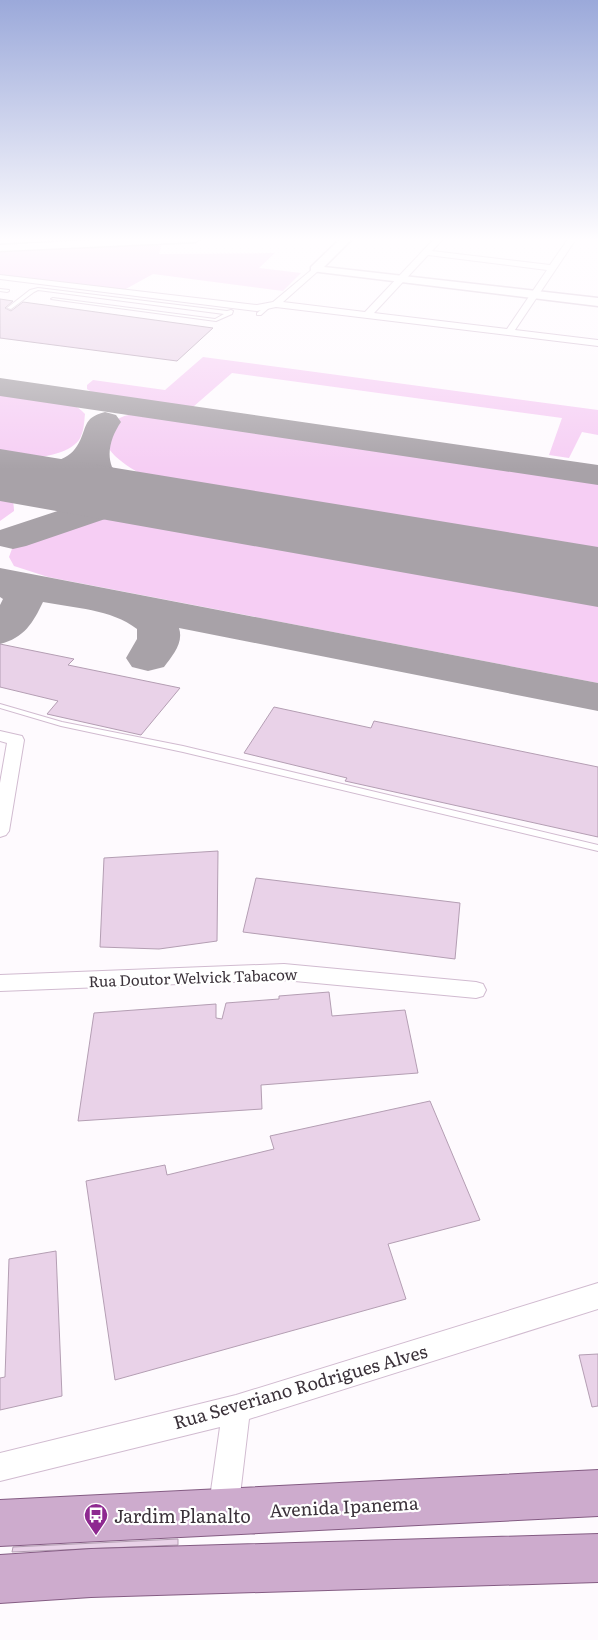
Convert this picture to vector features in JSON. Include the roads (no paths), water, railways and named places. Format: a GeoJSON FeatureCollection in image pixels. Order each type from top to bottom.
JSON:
{"type":"FeatureCollection","features":[{"type":"Feature","properties":{"kind":"main road","name":"Avenida Ipanema"},"geometry":{"type":"LineString","coordinates":[[0,1523],[598,1493]]}},
{"type":"Feature","properties":{"kind":"main road"},"geometry":{"type":"LineString","coordinates":[[0,1579],[91,1573],[598,1558]]}},
{"type":"Feature","properties":{"kind":"street"},"geometry":{"type":"LineString","coordinates":[[371,316],[598,343]]}},
{"type":"Feature","properties":{"kind":"street"},"geometry":{"type":"LineString","coordinates":[[509,332],[521,316]]}},
{"type":"Feature","properties":{"kind":"street"},"geometry":{"type":"LineString","coordinates":[[0,831],[8,738]]}},
{"type":"Feature","properties":{"kind":"street","name":"Rua Doutor Welvick Tabacow"},"geometry":{"type":"LineString","coordinates":[[0,983],[284,972],[476,990]]}},
{"type":"Feature","properties":{"kind":"street","name":"Rua Severiano Rodrigues Alves"},"geometry":{"type":"LineString","coordinates":[[0,1467],[236,1409],[598,1296]]}},
{"type":"Feature","properties":{"kind":"street"},"geometry":{"type":"LineString","coordinates":[[223,1512],[236,1409]]}},
{"type":"Feature","properties":{"kind":"lane"},"geometry":{"type":"LineString","coordinates":[[183,316],[216,320],[223,316]]}},
{"type":"Feature","properties":{"kind":"lane"},"geometry":{"type":"LineString","coordinates":[[0,706],[61,724],[184,749],[598,848]]}},
{"type":"Feature","properties":{"kind":"lane"},"geometry":{"type":"LineString","coordinates":[[0,1531],[598,1502]]}},
{"type":"Feature","properties":{"kind":"lane"},"geometry":{"type":"LineString","coordinates":[[0,1566],[269,1553]]}},
{"type":"Feature","properties":{"kind":"place","name":"Jardim Planalto"},"geometry":{"type":"Point","coordinates":[96,1536]}}]}
